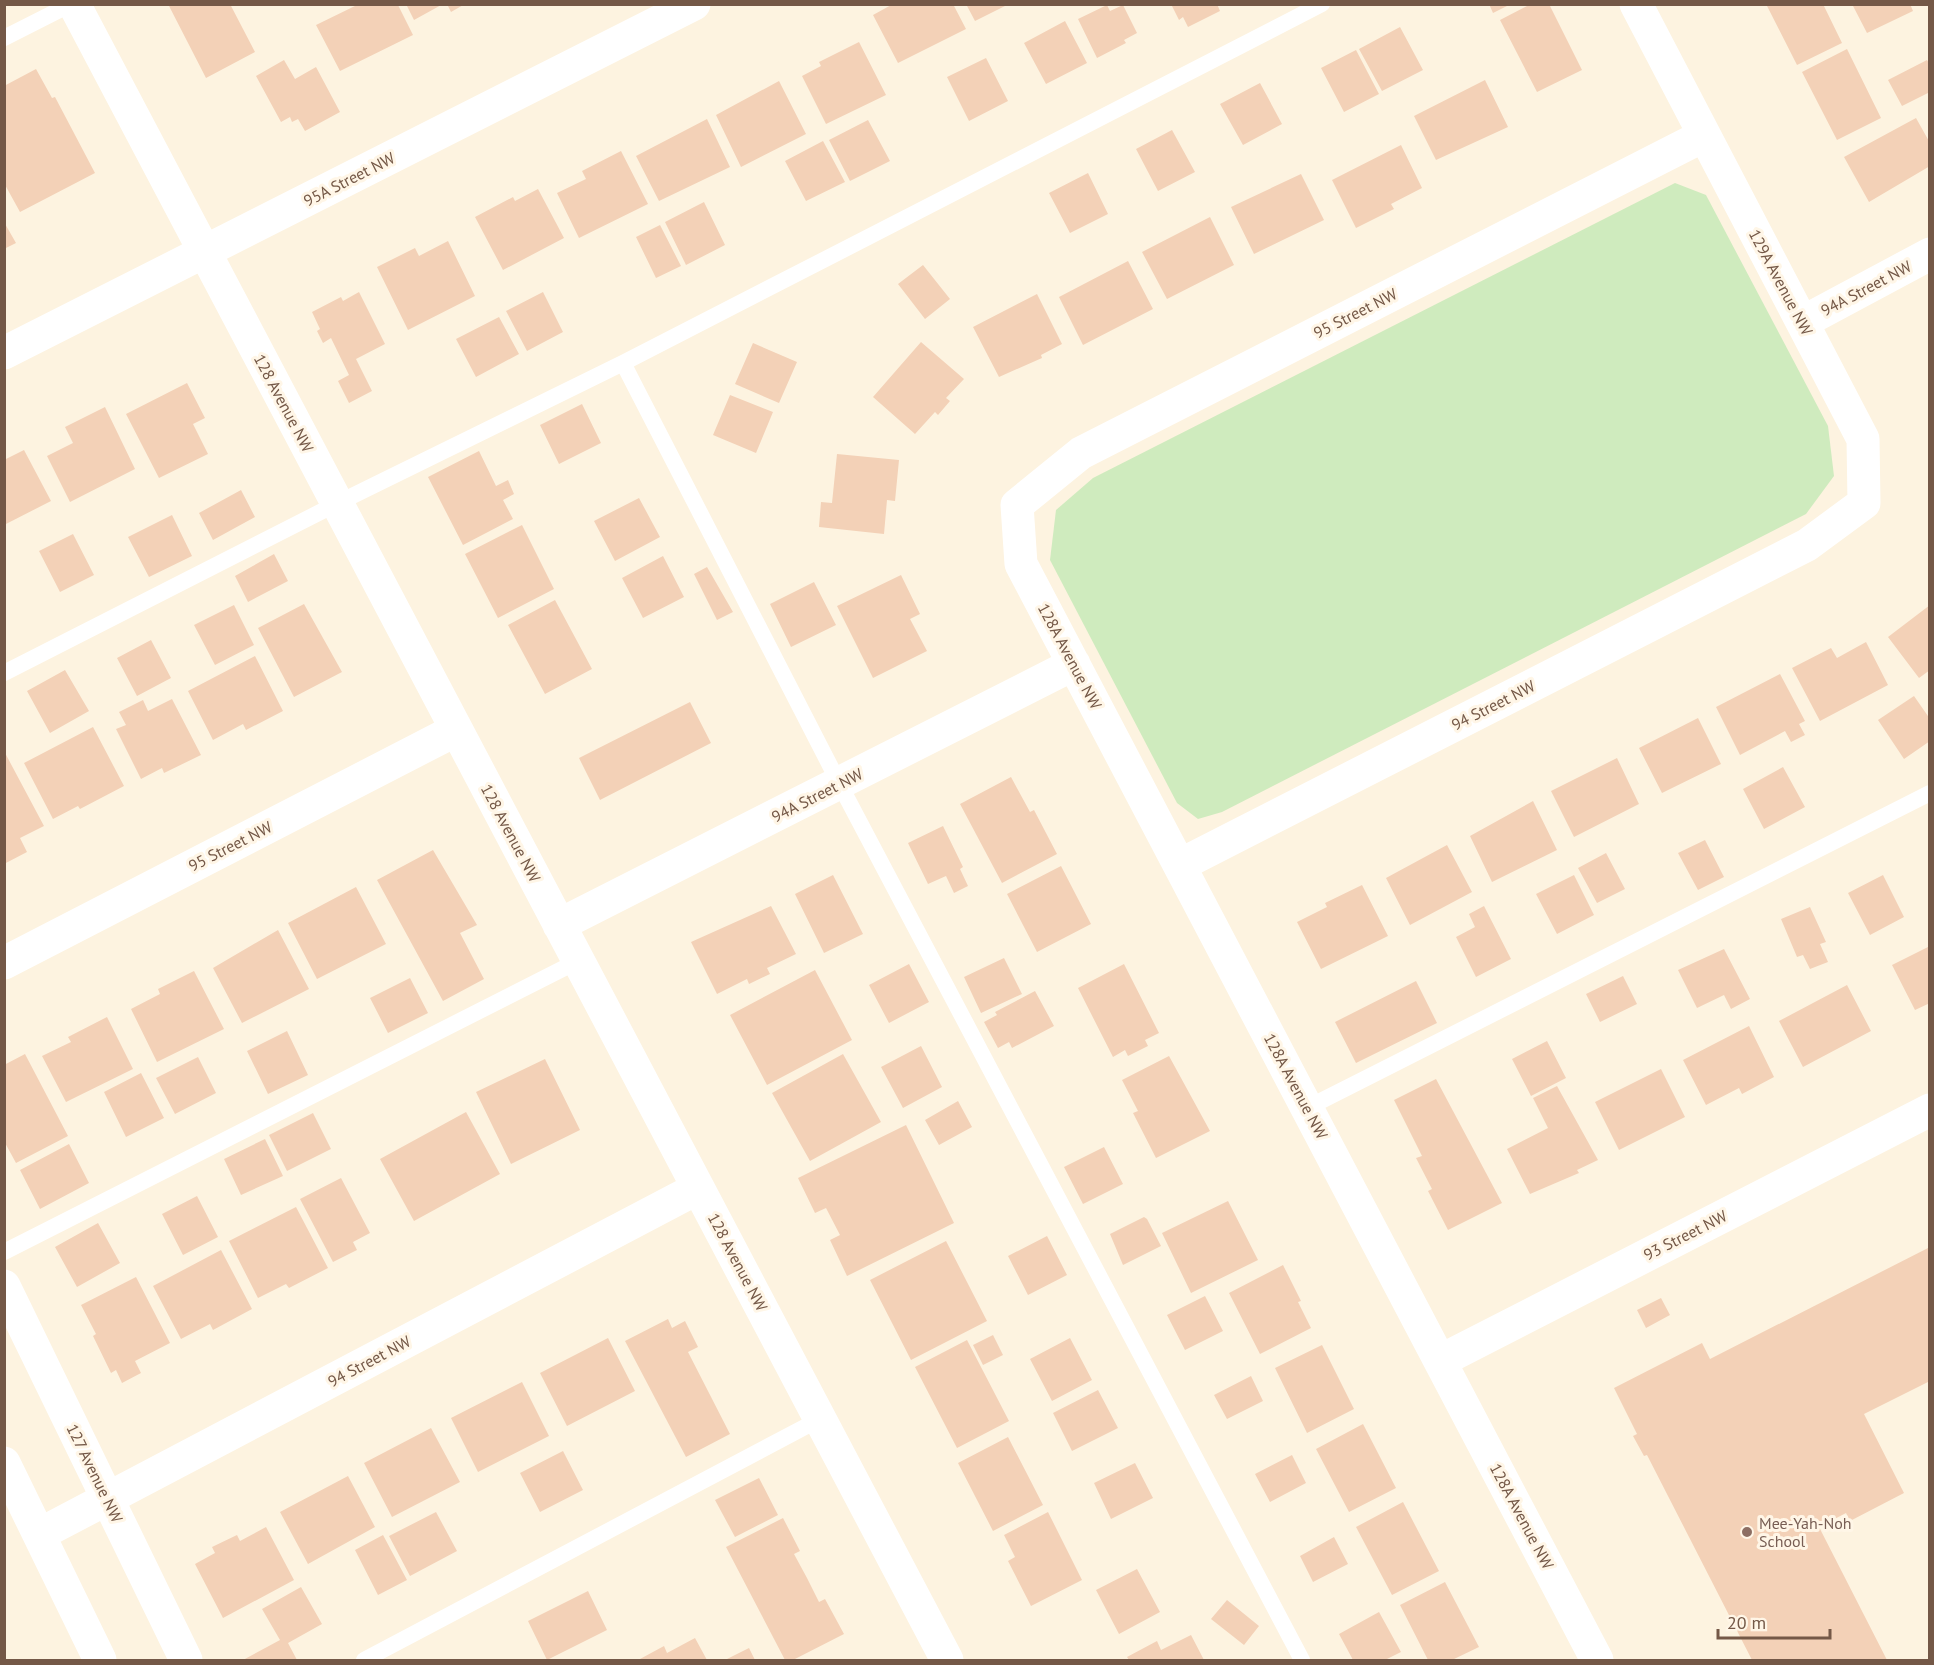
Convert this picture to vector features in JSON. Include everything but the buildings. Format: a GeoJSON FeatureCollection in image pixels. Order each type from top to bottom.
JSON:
{"type":"FeatureCollection","features":[{"type":"Feature","properties":{"kind":"street","name":"128 Avenue NW"},"geometry":{"type":"LineString","coordinates":[[73,4],[948,1660]]}},
{"type":"Feature","properties":{"kind":"street","name":"95A Street NW"},"geometry":{"type":"LineString","coordinates":[[4,353],[694,4]]}},
{"type":"Feature","properties":{"kind":"street","name":"129A Avenue NW"},"geometry":{"type":"LineString","coordinates":[[1636,4],[1863,439],[1864,503],[1807,545]]}},
{"type":"Feature","properties":{"kind":"street","name":"95 Street NW"},"geometry":{"type":"LineString","coordinates":[[1017,505],[1081,453],[1703,136]]}},
{"type":"Feature","properties":{"kind":"street","name":"94A Street NW"},"geometry":{"type":"LineString","coordinates":[[1803,322],[1929,254]]}},
{"type":"Feature","properties":{"kind":"street","name":"128A Avenue NW"},"geometry":{"type":"LineString","coordinates":[[1017,505],[1021,564],[1597,1660]]}},
{"type":"Feature","properties":{"kind":"street","name":"94 Street NW"},"geometry":{"type":"LineString","coordinates":[[1180,865],[1807,545]]}},
{"type":"Feature","properties":{"kind":"street","name":"94A Street NW"},"geometry":{"type":"LineString","coordinates":[[559,925],[1074,664]]}},
{"type":"Feature","properties":{"kind":"street","name":"95 Street NW"},"geometry":{"type":"LineString","coordinates":[[4,963],[456,730]]}},
{"type":"Feature","properties":{"kind":"street","name":"93 Street NW"},"geometry":{"type":"LineString","coordinates":[[1440,1361],[1929,1110]]}},
{"type":"Feature","properties":{"kind":"street","name":"94 Street NW"},"geometry":{"type":"LineString","coordinates":[[40,1534],[698,1188]]}},
{"type":"Feature","properties":{"kind":"street","name":"127 Avenue NW"},"geometry":{"type":"LineString","coordinates":[[4,1286],[186,1660]]}},
{"type":"Feature","properties":{"kind":"street"},"geometry":{"type":"LineString","coordinates":[[4,1463],[100,1660]]}},
{"type":"Feature","properties":{"kind":"lane"},"geometry":{"type":"LineString","coordinates":[[4,38],[73,4]]}},
{"type":"Feature","properties":{"kind":"lane"},"geometry":{"type":"LineString","coordinates":[[4,673],[338,503],[623,363],[1322,4]]}},
{"type":"Feature","properties":{"kind":"lane"},"geometry":{"type":"LineString","coordinates":[[623,363],[839,783],[1302,1660]]}},
{"type":"Feature","properties":{"kind":"lane"},"geometry":{"type":"LineString","coordinates":[[1307,1108],[1929,793]]}},
{"type":"Feature","properties":{"kind":"lane"},"geometry":{"type":"LineString","coordinates":[[4,1252],[578,961]]}},
{"type":"Feature","properties":{"kind":"lane"},"geometry":{"type":"LineString","coordinates":[[364,1660],[820,1419]]}},
{"type":"Feature","properties":{"kind":"green space"},"geometry":{"type":"Polygon","coordinates":[[[1675,183],[1706,195],[1828,426],[1834,476],[1806,514],[1222,812],[1198,819],[1177,803],[1050,560],[1056,510],[1093,478],[1675,183]]]}},
{"type":"Feature","properties":{"kind":"place","name":"Mee-Yah-Noh School"},"geometry":{"type":"Point","coordinates":[1747,1532]}}]}
